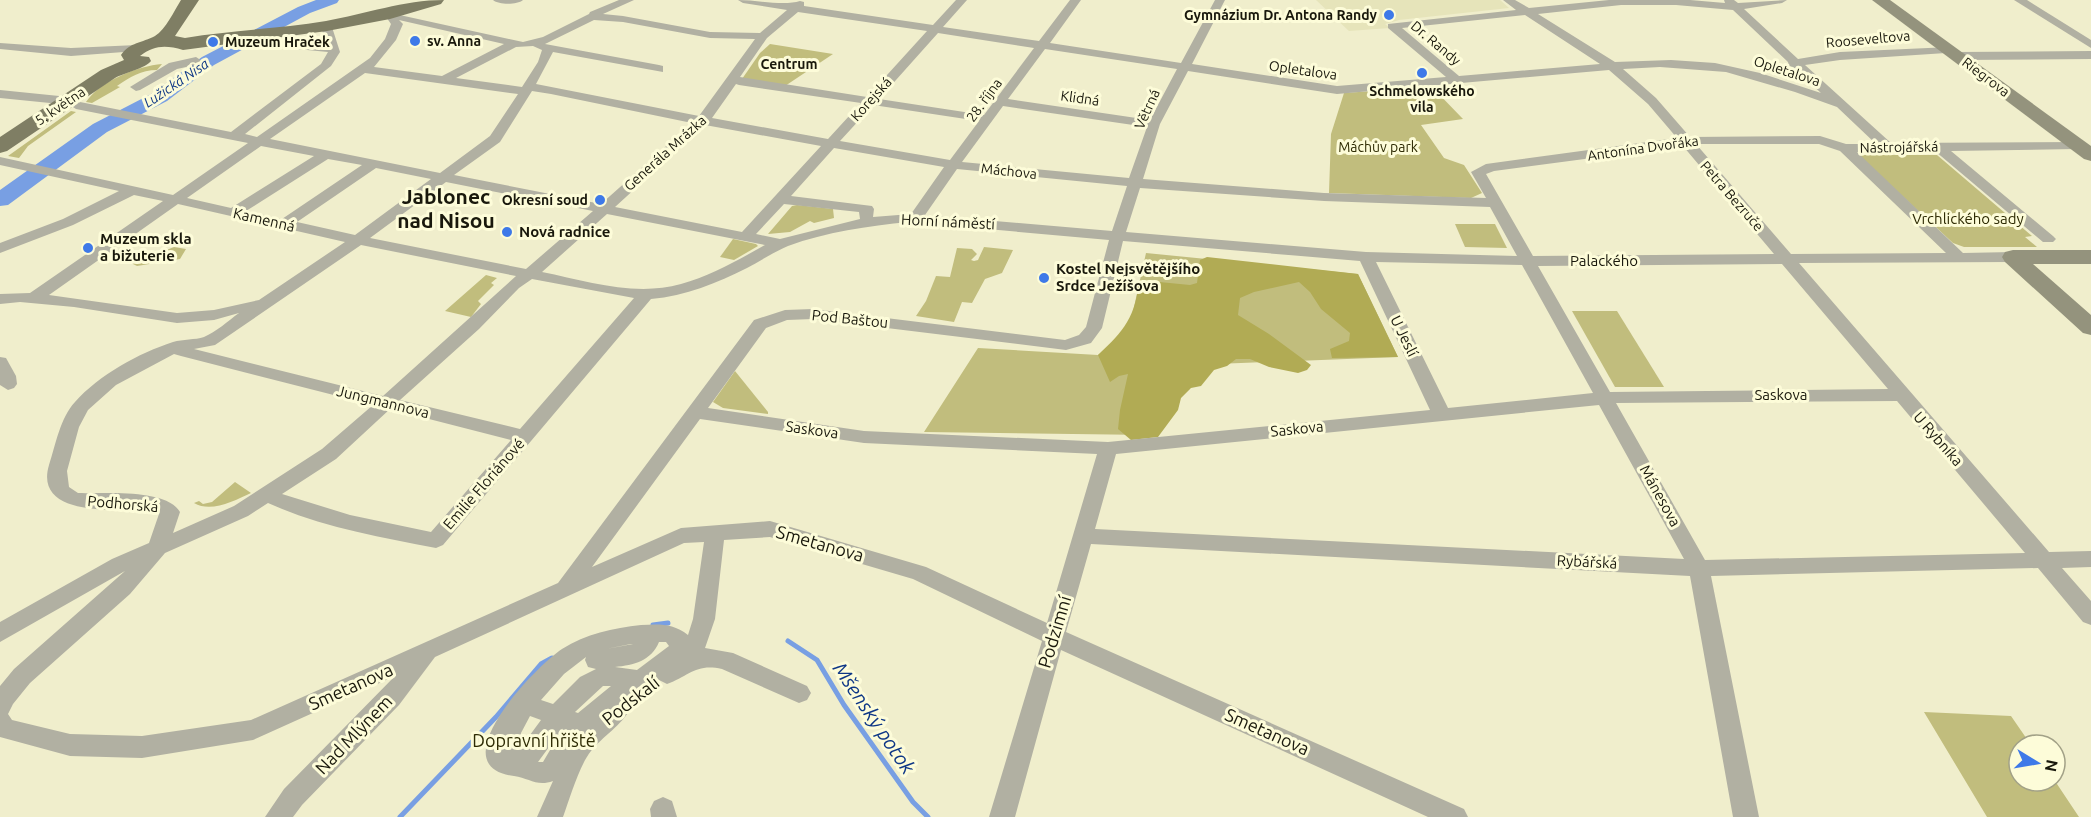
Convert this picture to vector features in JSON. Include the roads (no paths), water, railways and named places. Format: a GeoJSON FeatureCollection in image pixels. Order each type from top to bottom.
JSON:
{"type":"FeatureCollection","features":[{"type":"Feature","properties":{"kind":"main road"},"geometry":{"type":"LineString","coordinates":[[177,48],[190,0]]}},
{"type":"Feature","properties":{"kind":"main road"},"geometry":{"type":"LineString","coordinates":[[133,59],[177,48],[327,26],[390,14],[435,0]]}},
{"type":"Feature","properties":{"kind":"main road","name":"5. května"},"geometry":{"type":"LineString","coordinates":[[0,147],[72,103],[133,59]]}},
{"type":"Feature","properties":{"kind":"street"},"geometry":{"type":"LineString","coordinates":[[498,0],[518,0]]}},
{"type":"Feature","properties":{"kind":"street"},"geometry":{"type":"LineString","coordinates":[[443,80],[531,45],[606,8],[629,0]]}},
{"type":"Feature","properties":{"kind":"street","name":"Opletalova"},"geometry":{"type":"LineString","coordinates":[[743,0],[1041,47],[1337,90],[1612,66],[1675,63],[1725,68],[1770,80],[1842,105]]}},
{"type":"Feature","properties":{"kind":"street","name":"Generála Mrázka"},"geometry":{"type":"LineString","coordinates":[[530,274],[544,264],[702,121],[763,36],[805,0]]}},
{"type":"Feature","properties":{"kind":"street","name":"Korejská"},"geometry":{"type":"LineString","coordinates":[[746,236],[962,0]]}},
{"type":"Feature","properties":{"kind":"street","name":"28. října"},"geometry":{"type":"LineString","coordinates":[[913,218],[1076,0]]}},
{"type":"Feature","properties":{"kind":"street","name":"Větrná"},"geometry":{"type":"LineString","coordinates":[[1118,237],[1154,124],[1220,0]]}},
{"type":"Feature","properties":{"kind":"street","name":"Petra Bezruče"},"geometry":{"type":"LineString","coordinates":[[1508,0],[1612,66],[1652,101],[1787,260]]}},
{"type":"Feature","properties":{"kind":"street","name":"Dr. Randy"},"geometry":{"type":"LineString","coordinates":[[1458,81],[1392,26],[1633,1],[1731,4],[1782,0]]}},
{"type":"Feature","properties":{"kind":"street","name":"Riegrova"},"geometry":{"type":"LineString","coordinates":[[1880,0],[2091,155]]}},
{"type":"Feature","properties":{"kind":"street"},"geometry":{"type":"LineString","coordinates":[[2019,0],[2091,45]]}},
{"type":"Feature","properties":{"kind":"street"},"geometry":{"type":"LineString","coordinates":[[1731,4],[1887,147]]}},
{"type":"Feature","properties":{"kind":"street"},"geometry":{"type":"LineString","coordinates":[[34,298],[374,62],[390,40],[397,24],[390,14]]}},
{"type":"Feature","properties":{"kind":"street"},"geometry":{"type":"LineString","coordinates":[[390,14],[531,45],[658,69]]}},
{"type":"Feature","properties":{"kind":"street"},"geometry":{"type":"LineString","coordinates":[[592,16],[722,36],[763,36]]}},
{"type":"Feature","properties":{"kind":"street"},"geometry":{"type":"LineString","coordinates":[[234,136],[325,66],[334,52],[327,26]]}},
{"type":"Feature","properties":{"kind":"street"},"geometry":{"type":"LineString","coordinates":[[269,35],[270,44],[332,48]]}},
{"type":"Feature","properties":{"kind":"street","name":"Podhorská"},"geometry":{"type":"LineString","coordinates":[[157,549],[170,512],[167,509],[152,503],[88,501],[68,497],[60,490],[57,471],[69,427],[81,406],[110,381],[152,357],[178,346],[209,341],[358,240],[495,139],[544,62],[531,45]]}},
{"type":"Feature","properties":{"kind":"street"},"geometry":{"type":"LineString","coordinates":[[0,46],[133,59]]}},
{"type":"Feature","properties":{"kind":"street"},"geometry":{"type":"LineString","coordinates":[[136,87],[177,48]]}},
{"type":"Feature","properties":{"kind":"street","name":"Rooseveltova"},"geometry":{"type":"LineString","coordinates":[[1793,63],[1850,55],[1952,52],[2091,55]]}},
{"type":"Feature","properties":{"kind":"street","name":"Máchova"},"geometry":{"type":"LineString","coordinates":[[363,69],[443,80],[550,90],[648,111],[954,165],[1136,183],[1324,197],[1496,203]]}},
{"type":"Feature","properties":{"kind":"street"},"geometry":{"type":"LineString","coordinates":[[739,81],[988,119]]}},
{"type":"Feature","properties":{"kind":"street"},"geometry":{"type":"LineString","coordinates":[[0,94],[72,103],[781,244]]}},
{"type":"Feature","properties":{"kind":"street","name":"Klidná"},"geometry":{"type":"LineString","coordinates":[[1001,102],[1154,124]]}},
{"type":"Feature","properties":{"kind":"street","name":"Antonína Dvořáka"},"geometry":{"type":"LineString","coordinates":[[1496,203],[1478,172],[1480,170],[1687,143],[1695,140],[1820,140],[1845,148]]}},
{"type":"Feature","properties":{"kind":"street","name":"Nástrojářská"},"geometry":{"type":"LineString","coordinates":[[1845,148],[2076,145]]}},
{"type":"Feature","properties":{"kind":"street"},"geometry":{"type":"LineString","coordinates":[[1939,147],[2048,239]]}},
{"type":"Feature","properties":{"kind":"street","name":"Nástrojářská"},"geometry":{"type":"LineString","coordinates":[[1845,148],[1959,257]]}},
{"type":"Feature","properties":{"kind":"street"},"geometry":{"type":"LineString","coordinates":[[233,213],[326,154]]}},
{"type":"Feature","properties":{"kind":"street","name":"Kamenná"},"geometry":{"type":"LineString","coordinates":[[0,161],[358,240],[646,295]]}},
{"type":"Feature","properties":{"kind":"street"},"geometry":{"type":"LineString","coordinates":[[284,224],[375,163]]}},
{"type":"Feature","properties":{"kind":"street"},"geometry":{"type":"LineString","coordinates":[[0,248],[68,222],[131,191]]}},
{"type":"Feature","properties":{"kind":"street"},"geometry":{"type":"LineString","coordinates":[[781,199],[868,215]]}},
{"type":"Feature","properties":{"kind":"street","name":"Mánesova"},"geometry":{"type":"LineString","coordinates":[[1496,203],[1700,568],[1746,817]]}},
{"type":"Feature","properties":{"kind":"street","name":"Horní náměstí"},"geometry":{"type":"LineString","coordinates":[[646,295],[686,289],[705,283],[781,244],[868,215],[1118,237]]}},
{"type":"Feature","properties":{"kind":"street","name":"Palackého"},"geometry":{"type":"LineString","coordinates":[[1118,237],[1366,257],[1528,261],[2091,257]]}},
{"type":"Feature","properties":{"kind":"street","name":"Pod Baštou"},"geometry":{"type":"LineString","coordinates":[[566,588],[760,324],[785,315],[813,314],[1066,345],[1077,343],[1085,339],[1094,328],[1118,237]]}},
{"type":"Feature","properties":{"kind":"street","name":"U Jeslí"},"geometry":{"type":"LineString","coordinates":[[1366,257],[1442,415]]}},
{"type":"Feature","properties":{"kind":"street"},"geometry":{"type":"LineString","coordinates":[[2013,257],[2091,328]]}},
{"type":"Feature","properties":{"kind":"street","name":"U Rybníka"},"geometry":{"type":"LineString","coordinates":[[1787,260],[2091,616]]}},
{"type":"Feature","properties":{"kind":"street"},"geometry":{"type":"LineString","coordinates":[[0,633],[102,573],[241,511],[329,454],[513,285],[530,274]]}},
{"type":"Feature","properties":{"kind":"street","name":"Emilie Floriánové"},"geometry":{"type":"LineString","coordinates":[[267,495],[298,508],[388,531],[436,540],[646,295]]}},
{"type":"Feature","properties":{"kind":"street"},"geometry":{"type":"LineString","coordinates":[[0,299],[34,298],[74,302],[177,318],[214,315],[262,303]]}},
{"type":"Feature","properties":{"kind":"street","name":"Jungmannova"},"geometry":{"type":"LineString","coordinates":[[167,352],[188,352],[385,404],[525,437]]}},
{"type":"Feature","properties":{"kind":"street"},"geometry":{"type":"LineString","coordinates":[[0,363],[7,376],[8,384]]}},
{"type":"Feature","properties":{"kind":"street","name":"Saskova"},"geometry":{"type":"LineString","coordinates":[[694,412],[864,437],[1108,448],[1605,398],[1900,395]]}},
{"type":"Feature","properties":{"kind":"street","name":"Podzimní"},"geometry":{"type":"LineString","coordinates":[[1002,817],[1108,448]]}},
{"type":"Feature","properties":{"kind":"street","name":"Smetanova"},"geometry":{"type":"LineString","coordinates":[[0,721],[4,728],[70,745],[142,747],[253,730],[681,536],[771,529],[919,573],[1053,636],[1455,817]]}},
{"type":"Feature","properties":{"kind":"street"},"geometry":{"type":"LineString","coordinates":[[690,660],[702,625],[715,533]]}},
{"type":"Feature","properties":{"kind":"street","name":"Rybářská"},"geometry":{"type":"LineString","coordinates":[[1084,536],[1700,568],[2091,559]]}},
{"type":"Feature","properties":{"kind":"street"},"geometry":{"type":"LineString","coordinates":[[0,707],[3,699],[22,676],[123,588],[157,549]]}},
{"type":"Feature","properties":{"kind":"street"},"geometry":{"type":"LineString","coordinates":[[645,660],[595,661],[569,656],[560,663],[510,720],[496,750],[496,755],[504,764],[520,766],[541,773],[549,771],[570,738],[571,720],[580,691],[595,661],[616,638],[645,660]]}},
{"type":"Feature","properties":{"kind":"street","name":"Nad Mlýnem"},"geometry":{"type":"LineString","coordinates":[[278,817],[293,797],[391,698],[428,652]]}},
{"type":"Feature","properties":{"kind":"street","name":"Podskalí"},"geometry":{"type":"LineString","coordinates":[[550,817],[580,746],[606,718],[648,686],[690,660],[710,657],[725,660],[799,693]]}},
{"type":"Feature","properties":{"kind":"street"},"geometry":{"type":"LineString","coordinates":[[524,704],[571,720],[608,702],[645,660]]}},
{"type":"Feature","properties":{"kind":"waterway","name":"Lužická Nisa"},"geometry":{"type":"LineString","coordinates":[[0,200],[100,128],[160,97],[208,61],[304,10],[331,0]]}},
{"type":"Feature","properties":{"kind":"waterway","name":"Mšenský potok"},"geometry":{"type":"LineString","coordinates":[[653,625],[668,623]]}},
{"type":"Feature","properties":{"kind":"waterway","name":"Mšenský potok"},"geometry":{"type":"LineString","coordinates":[[788,641],[817,660],[844,705],[913,802],[928,817]]}},
{"type":"Feature","properties":{"kind":"waterway","name":"Mšenský potok"},"geometry":{"type":"LineString","coordinates":[[400,817],[496,717],[541,664],[552,658]]}},
{"type":"Feature","properties":{"kind":"place","name":"Gymnázium Dr. Antona Randy"},"geometry":{"type":"Point","coordinates":[1389,15]}},
{"type":"Feature","properties":{"kind":"place","name":"sv. Anna"},"geometry":{"type":"Point","coordinates":[415,41]}},
{"type":"Feature","properties":{"kind":"place","name":"Muzeum Hraček"},"geometry":{"type":"Point","coordinates":[213,42]}},
{"type":"Feature","properties":{"kind":"place","name":"Schmelowského vila"},"geometry":{"type":"Point","coordinates":[1422,73]}},
{"type":"Feature","properties":{"kind":"place","name":"Okresní soud"},"geometry":{"type":"Point","coordinates":[600,200]}},
{"type":"Feature","properties":{"kind":"place","name":"Nová radnice"},"geometry":{"type":"Point","coordinates":[507,232]}},
{"type":"Feature","properties":{"kind":"place","name":"Muzeum skla a bižuterie"},"geometry":{"type":"Point","coordinates":[88,248]}},
{"type":"Feature","properties":{"kind":"place","name":"Kostel Nejsvětějšího Srdce Ježíšova"},"geometry":{"type":"Point","coordinates":[1044,278]}},
{"type":"Feature","properties":{"kind":"district","name":"Centrum"},"geometry":{"type":"Point","coordinates":[789,64]}},
{"type":"Feature","properties":{"kind":"district","name":"Jablonec nad Nisou"},"geometry":{"type":"Point","coordinates":[446,209]}},
{"type":"Feature","properties":{"kind":"park label","name":"Máchův park"},"geometry":{"type":"Point","coordinates":[1378,147]}},
{"type":"Feature","properties":{"kind":"park label","name":"Vrchlického sady"},"geometry":{"type":"Point","coordinates":[1968,219]}},
{"type":"Feature","properties":{"kind":"park label","name":"Dopravní hřiště"},"geometry":{"type":"Point","coordinates":[534,741]}}]}
